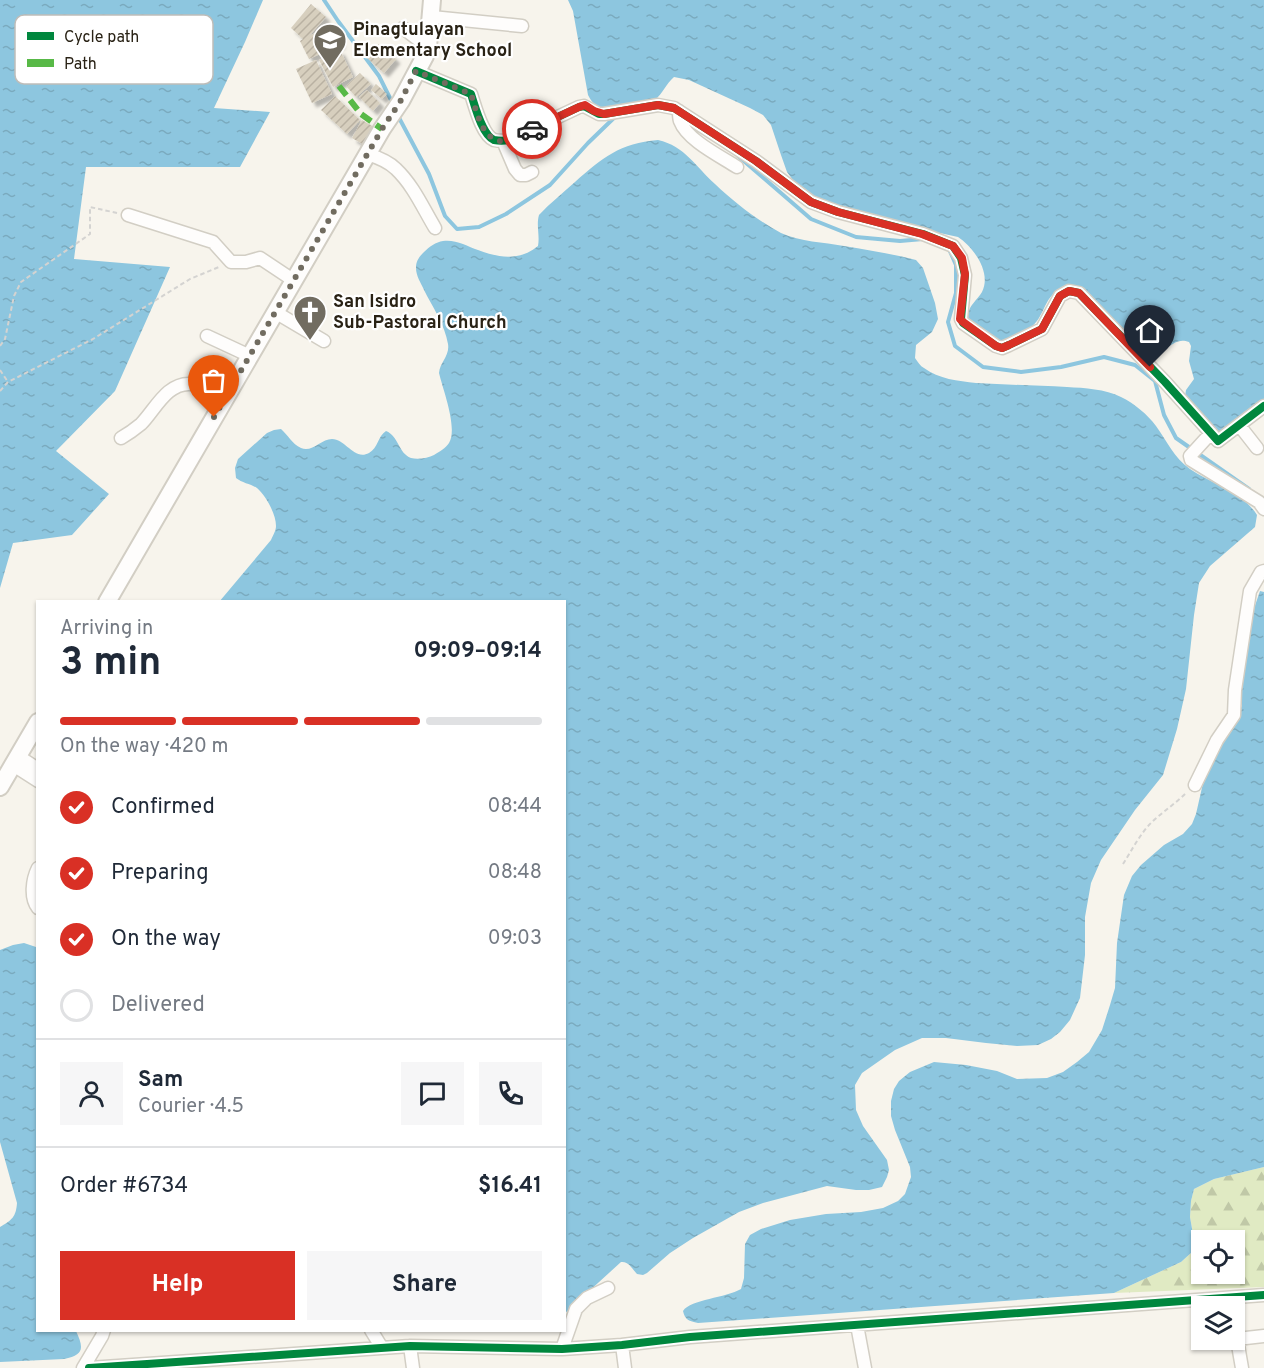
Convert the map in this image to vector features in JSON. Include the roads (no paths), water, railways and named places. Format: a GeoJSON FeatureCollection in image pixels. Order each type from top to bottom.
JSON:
{"type":"FeatureCollection","features":[{"type":"Feature","properties":{"kind":"main road"},"geometry":{"type":"LineString","coordinates":[[108,600],[425,56],[432,17],[432,0]]}},
{"type":"Feature","properties":{"kind":"main road"},"geometry":{"type":"LineString","coordinates":[[0,787],[36,725]]}},
{"type":"Feature","properties":{"kind":"street"},"geometry":{"type":"LineString","coordinates":[[432,17],[522,26]]}},
{"type":"Feature","properties":{"kind":"street"},"geometry":{"type":"LineString","coordinates":[[403,28],[428,47]]}},
{"type":"Feature","properties":{"kind":"street"},"geometry":{"type":"LineString","coordinates":[[416,71],[471,94],[484,129],[491,139],[509,141],[585,105],[604,114],[658,105],[674,108],[686,130],[695,139],[737,167]]}},
{"type":"Feature","properties":{"kind":"street"},"geometry":{"type":"LineString","coordinates":[[680,116],[756,161],[811,202],[838,212],[922,234],[953,246],[962,258],[965,274],[960,319],[996,346],[1002,348],[1042,329],[1060,296],[1069,291],[1079,293],[1218,441],[1264,406]]}},
{"type":"Feature","properties":{"kind":"street"},"geometry":{"type":"LineString","coordinates":[[503,141],[520,175],[532,172]]}},
{"type":"Feature","properties":{"kind":"street"},"geometry":{"type":"LineString","coordinates":[[367,154],[395,167],[410,184],[435,228]]}},
{"type":"Feature","properties":{"kind":"street"},"geometry":{"type":"LineString","coordinates":[[129,215],[213,242],[231,262],[246,262],[260,258],[293,280]]}},
{"type":"Feature","properties":{"kind":"street"},"geometry":{"type":"LineString","coordinates":[[275,312],[324,340]]}},
{"type":"Feature","properties":{"kind":"street"},"geometry":{"type":"LineString","coordinates":[[207,336],[250,356]]}},
{"type":"Feature","properties":{"kind":"street"},"geometry":{"type":"LineString","coordinates":[[122,438],[140,424],[161,399],[175,387],[192,383],[226,397]]}},
{"type":"Feature","properties":{"kind":"street"},"geometry":{"type":"LineString","coordinates":[[1239,425],[1257,448]]}},
{"type":"Feature","properties":{"kind":"street"},"geometry":{"type":"LineString","coordinates":[[1211,433],[1194,452],[1191,460],[1259,502],[1264,509]]}},
{"type":"Feature","properties":{"kind":"street"},"geometry":{"type":"LineString","coordinates":[[1194,785],[1217,740],[1234,715],[1235,690],[1250,591],[1261,572],[1264,571]]}},
{"type":"Feature","properties":{"kind":"street"},"geometry":{"type":"LineString","coordinates":[[15,761],[36,768]]}},
{"type":"Feature","properties":{"kind":"street"},"geometry":{"type":"LineString","coordinates":[[15,761],[36,779]]}},
{"type":"Feature","properties":{"kind":"street"},"geometry":{"type":"LineString","coordinates":[[36,871],[33,902],[36,906]]}},
{"type":"Feature","properties":{"kind":"street"},"geometry":{"type":"LineString","coordinates":[[562,1349],[576,1309],[587,1298],[608,1288]]}},
{"type":"Feature","properties":{"kind":"street"},"geometry":{"type":"LineString","coordinates":[[1245,1299],[1264,1295]]}},
{"type":"Feature","properties":{"kind":"street"},"geometry":{"type":"LineString","coordinates":[[89,1368],[411,1346],[562,1349],[857,1325],[1191,1304]]}},
{"type":"Feature","properties":{"kind":"street"},"geometry":{"type":"LineString","coordinates":[[857,1325],[865,1368]]}},
{"type":"Feature","properties":{"kind":"street"},"geometry":{"type":"LineString","coordinates":[[83,1368],[103,1332]]}},
{"type":"Feature","properties":{"kind":"street"},"geometry":{"type":"LineString","coordinates":[[372,1332],[381,1348]]}},
{"type":"Feature","properties":{"kind":"street"},"geometry":{"type":"LineString","coordinates":[[1245,1338],[1264,1336]]}},
{"type":"Feature","properties":{"kind":"street"},"geometry":{"type":"LineString","coordinates":[[619,1345],[625,1368]]}},
{"type":"Feature","properties":{"kind":"street"},"geometry":{"type":"LineString","coordinates":[[411,1346],[413,1368]]}},
{"type":"Feature","properties":{"kind":"street"},"geometry":{"type":"LineString","coordinates":[[1240,1350],[1242,1368]]}},
{"type":"Feature","properties":{"kind":"water"},"geometry":{"type":"Polygon","coordinates":[[[0,0],[263,0],[214,108],[270,112],[240,167],[86,167],[74,259],[170,267],[115,391],[56,451],[109,494],[72,535],[13,543],[0,588],[0,0]]]}},
{"type":"Feature","properties":{"kind":"water"},"geometry":{"type":"Polygon","coordinates":[[[568,0],[1264,0],[1264,401],[1223,431],[1216,431],[1185,396],[1186,390],[1194,379],[1189,361],[1191,346],[1189,342],[1177,342],[1158,351],[1141,347],[1066,287],[1051,296],[1039,318],[1027,331],[999,342],[978,329],[969,320],[968,312],[982,292],[985,276],[975,254],[964,241],[958,237],[885,221],[823,203],[796,184],[787,172],[771,125],[763,115],[689,80],[674,77],[655,100],[605,109],[595,104],[588,95],[573,11],[568,0]]]}},
{"type":"Feature","properties":{"kind":"water"},"geometry":{"type":"Polygon","coordinates":[[[658,140],[676,147],[738,204],[781,233],[804,240],[916,260],[923,268],[938,319],[932,332],[916,345],[915,358],[930,372],[962,381],[1088,388],[1121,397],[1136,406],[1149,418],[1184,465],[1235,494],[1257,515],[1255,527],[1210,566],[1199,583],[1186,689],[1163,775],[1135,810],[1101,860],[1091,883],[1085,917],[1085,955],[1080,998],[1070,1020],[1060,1032],[1038,1045],[1017,1046],[946,1038],[922,1038],[895,1050],[862,1073],[855,1085],[856,1110],[863,1126],[887,1160],[889,1170],[882,1187],[856,1190],[827,1186],[763,1203],[739,1212],[670,1253],[643,1275],[637,1274],[628,1264],[621,1262],[566,1312],[566,600],[221,600],[271,540],[276,530],[274,516],[267,500],[257,488],[236,478],[235,468],[238,459],[267,433],[281,429],[295,444],[305,449],[328,440],[337,440],[354,452],[364,455],[372,451],[386,431],[394,437],[407,456],[417,459],[434,455],[449,443],[451,419],[439,373],[448,352],[448,344],[441,323],[417,274],[418,259],[422,254],[435,244],[447,241],[486,253],[509,257],[531,251],[538,246],[539,215],[552,202],[612,153],[633,144],[658,140]]]}},
{"type":"Feature","properties":{"kind":"water"},"geometry":{"type":"Polygon","coordinates":[[[1260,591],[1264,592],[1264,1167],[1214,1179],[1194,1189],[1190,1217],[1192,1230],[1191,1253],[1181,1262],[1114,1293],[698,1323],[688,1320],[683,1311],[687,1307],[741,1289],[744,1278],[745,1244],[750,1235],[790,1220],[883,1208],[898,1201],[905,1194],[911,1177],[910,1167],[895,1130],[891,1116],[891,1101],[899,1081],[910,1072],[934,1062],[997,1071],[1017,1079],[1047,1078],[1063,1072],[1089,1052],[1102,1030],[1115,988],[1117,943],[1124,895],[1132,876],[1164,845],[1183,834],[1192,824],[1206,770],[1242,706],[1240,689],[1249,623],[1260,591]]]}},
{"type":"Feature","properties":{"kind":"water"},"geometry":{"type":"Polygon","coordinates":[[[24,943],[36,947],[36,1332],[76,1332],[81,1346],[79,1353],[64,1359],[0,1362],[0,1227],[13,1218],[17,1203],[0,1142],[0,950],[24,943]]]}},
{"type":"Feature","properties":{"kind":"waterway"},"geometry":{"type":"LineString","coordinates":[[324,0],[379,76],[393,104]]}},
{"type":"Feature","properties":{"kind":"waterway"},"geometry":{"type":"LineString","coordinates":[[397,114],[429,174],[445,216],[457,229],[479,227],[506,214],[550,185],[617,115]]}},
{"type":"Feature","properties":{"kind":"waterway"},"geometry":{"type":"LineString","coordinates":[[738,156],[811,219],[856,237],[900,241],[923,239]]}},
{"type":"Feature","properties":{"kind":"waterway"},"geometry":{"type":"LineString","coordinates":[[949,249],[956,265],[956,293],[948,322],[955,346],[983,367],[1021,372],[1061,367],[1104,357],[1135,365],[1155,381],[1164,415],[1176,438],[1249,489]]}},
{"type":"Feature","properties":{"kind":"place","name":"Pinagtulayan Elementary School"},"geometry":{"type":"Point","coordinates":[330,69]}},
{"type":"Feature","properties":{"kind":"place","name":"San Isidro Sub-Pastoral Church"},"geometry":{"type":"Point","coordinates":[310,341]}}]}
